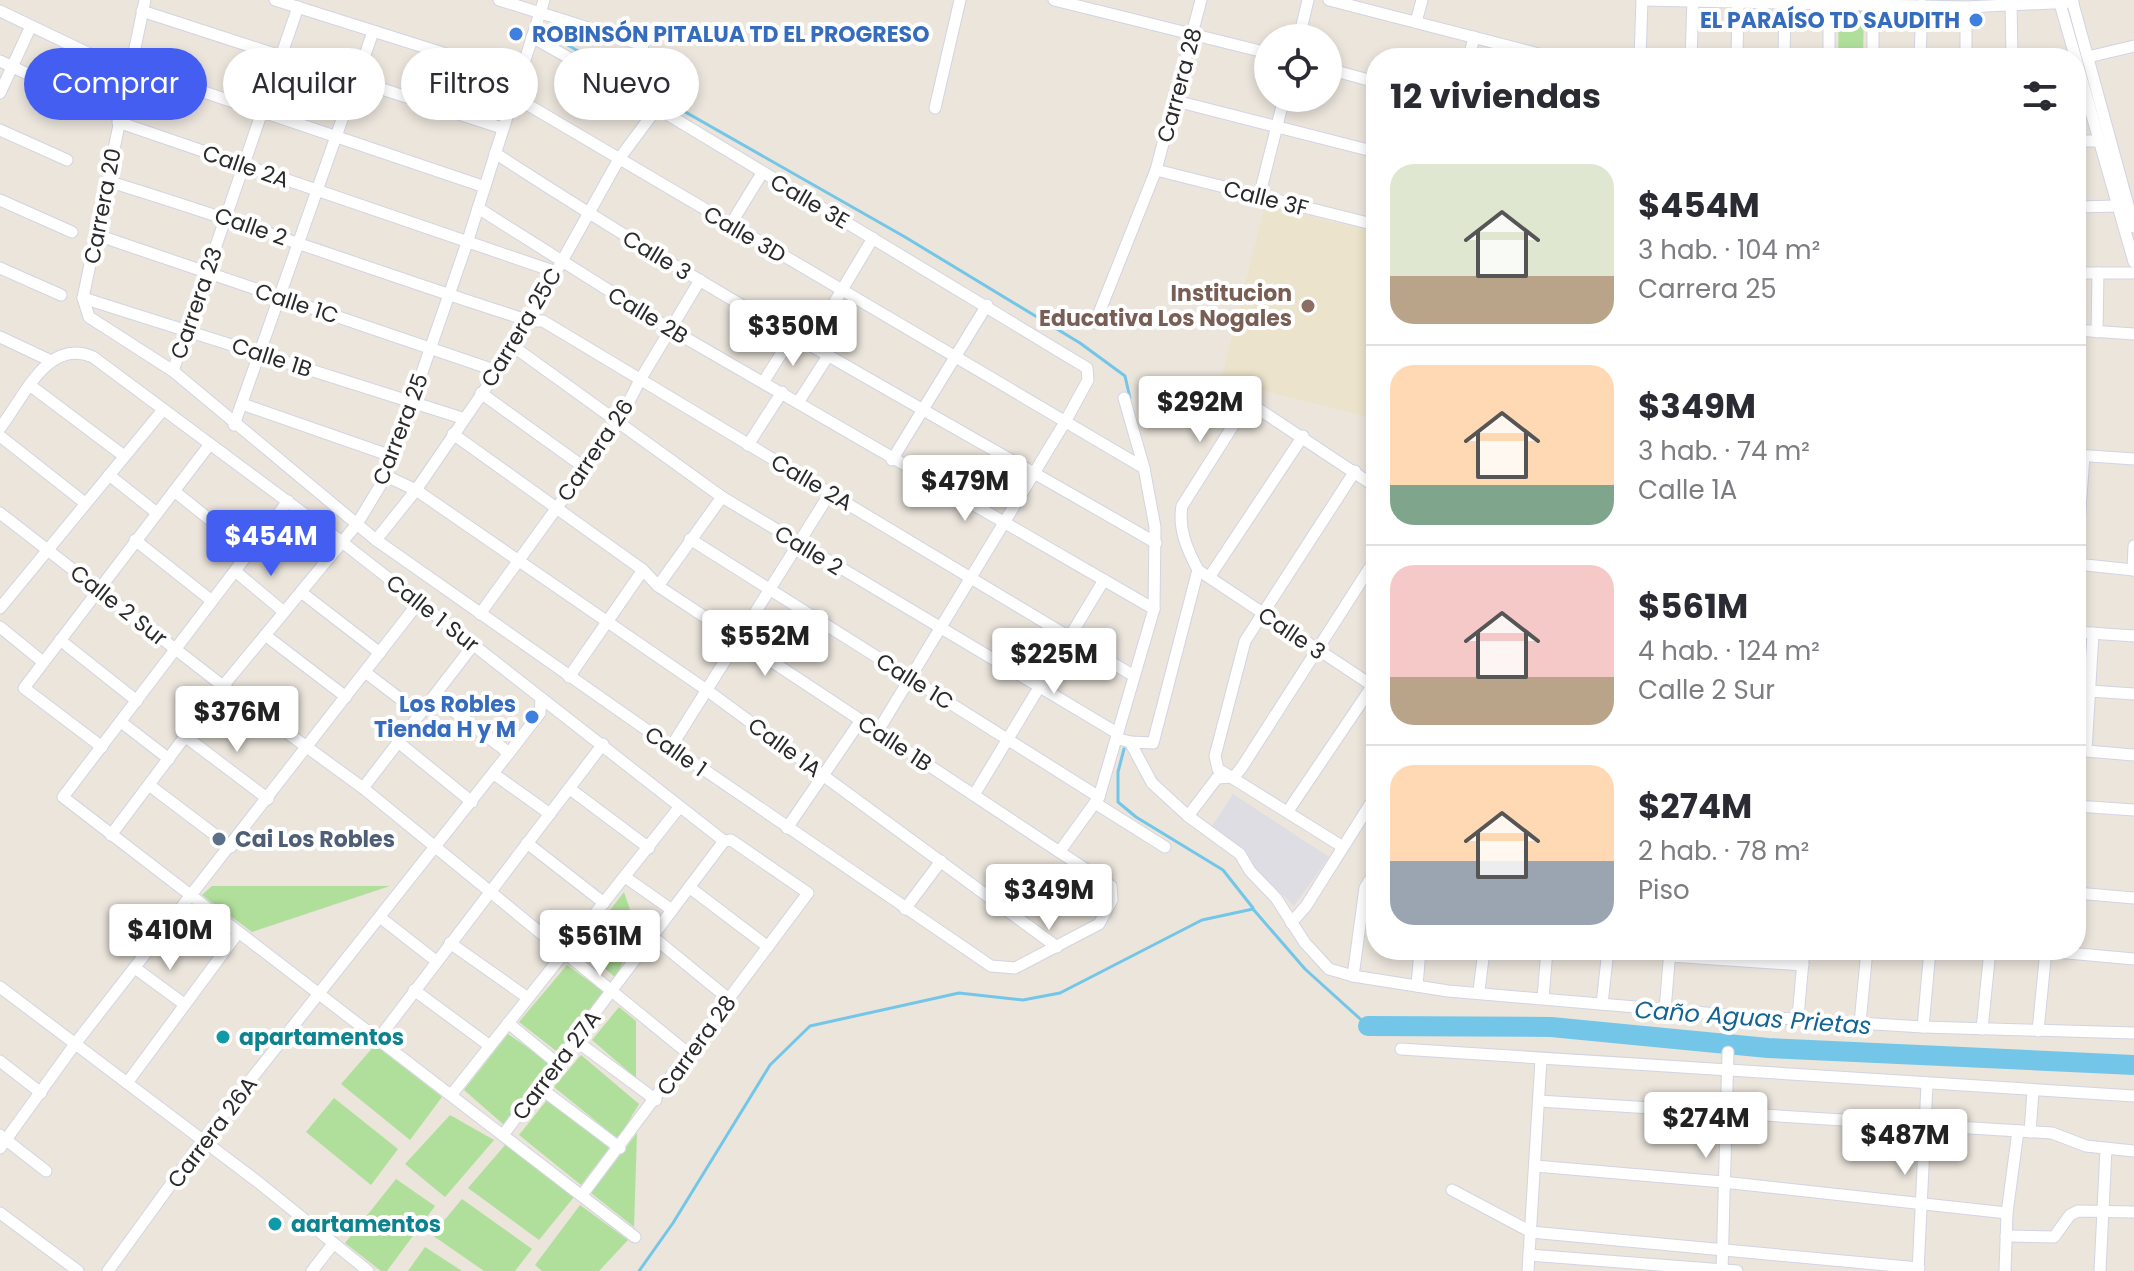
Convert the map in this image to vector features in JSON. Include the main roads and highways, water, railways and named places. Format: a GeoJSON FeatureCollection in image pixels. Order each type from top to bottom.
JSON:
{"type":"FeatureCollection","features":[{"type":"Feature","properties":{"kind":"waterway"},"geometry":{"type":"LineString","coordinates":[[550,35],[905,237],[1080,343],[1125,376],[1130,398]]}},
{"type":"Feature","properties":{"kind":"waterway"},"geometry":{"type":"LineString","coordinates":[[1124,749],[1118,772],[1118,802],[1136,817],[1223,870],[1253,908]]}},
{"type":"Feature","properties":{"kind":"waterway"},"geometry":{"type":"LineString","coordinates":[[639,1271],[673,1223],[770,1065],[810,1026],[959,993],[1023,1000],[1060,993],[1202,920],[1253,909],[1305,969],[1368,1026]]}},
{"type":"Feature","properties":{"kind":"waterway","name":"Caño Aguas Prietas"},"geometry":{"type":"LineString","coordinates":[[1368,1026],[1551,1027],[1768,1048],[2134,1065]]}},
{"type":"Feature","properties":{"kind":"place","name":"EL PARAÍSO TD SAUDITH"},"geometry":{"type":"Point","coordinates":[1976,20]}},
{"type":"Feature","properties":{"kind":"place","name":"ROBINSÓN PITALUA TD EL PROGRESO"},"geometry":{"type":"Point","coordinates":[516,34]}},
{"type":"Feature","properties":{"kind":"place","name":"Institucion Educativa Los Nogales"},"geometry":{"type":"Point","coordinates":[1308,306]}},
{"type":"Feature","properties":{"kind":"place","name":"Los Robles Tienda H y M"},"geometry":{"type":"Point","coordinates":[532,717]}},
{"type":"Feature","properties":{"kind":"place","name":"Cai Los Robles"},"geometry":{"type":"Point","coordinates":[219,839]}},
{"type":"Feature","properties":{"kind":"place","name":"apartamentos"},"geometry":{"type":"Point","coordinates":[223,1037]}},
{"type":"Feature","properties":{"kind":"place","name":"aartamentos"},"geometry":{"type":"Point","coordinates":[275,1224]}}]}
